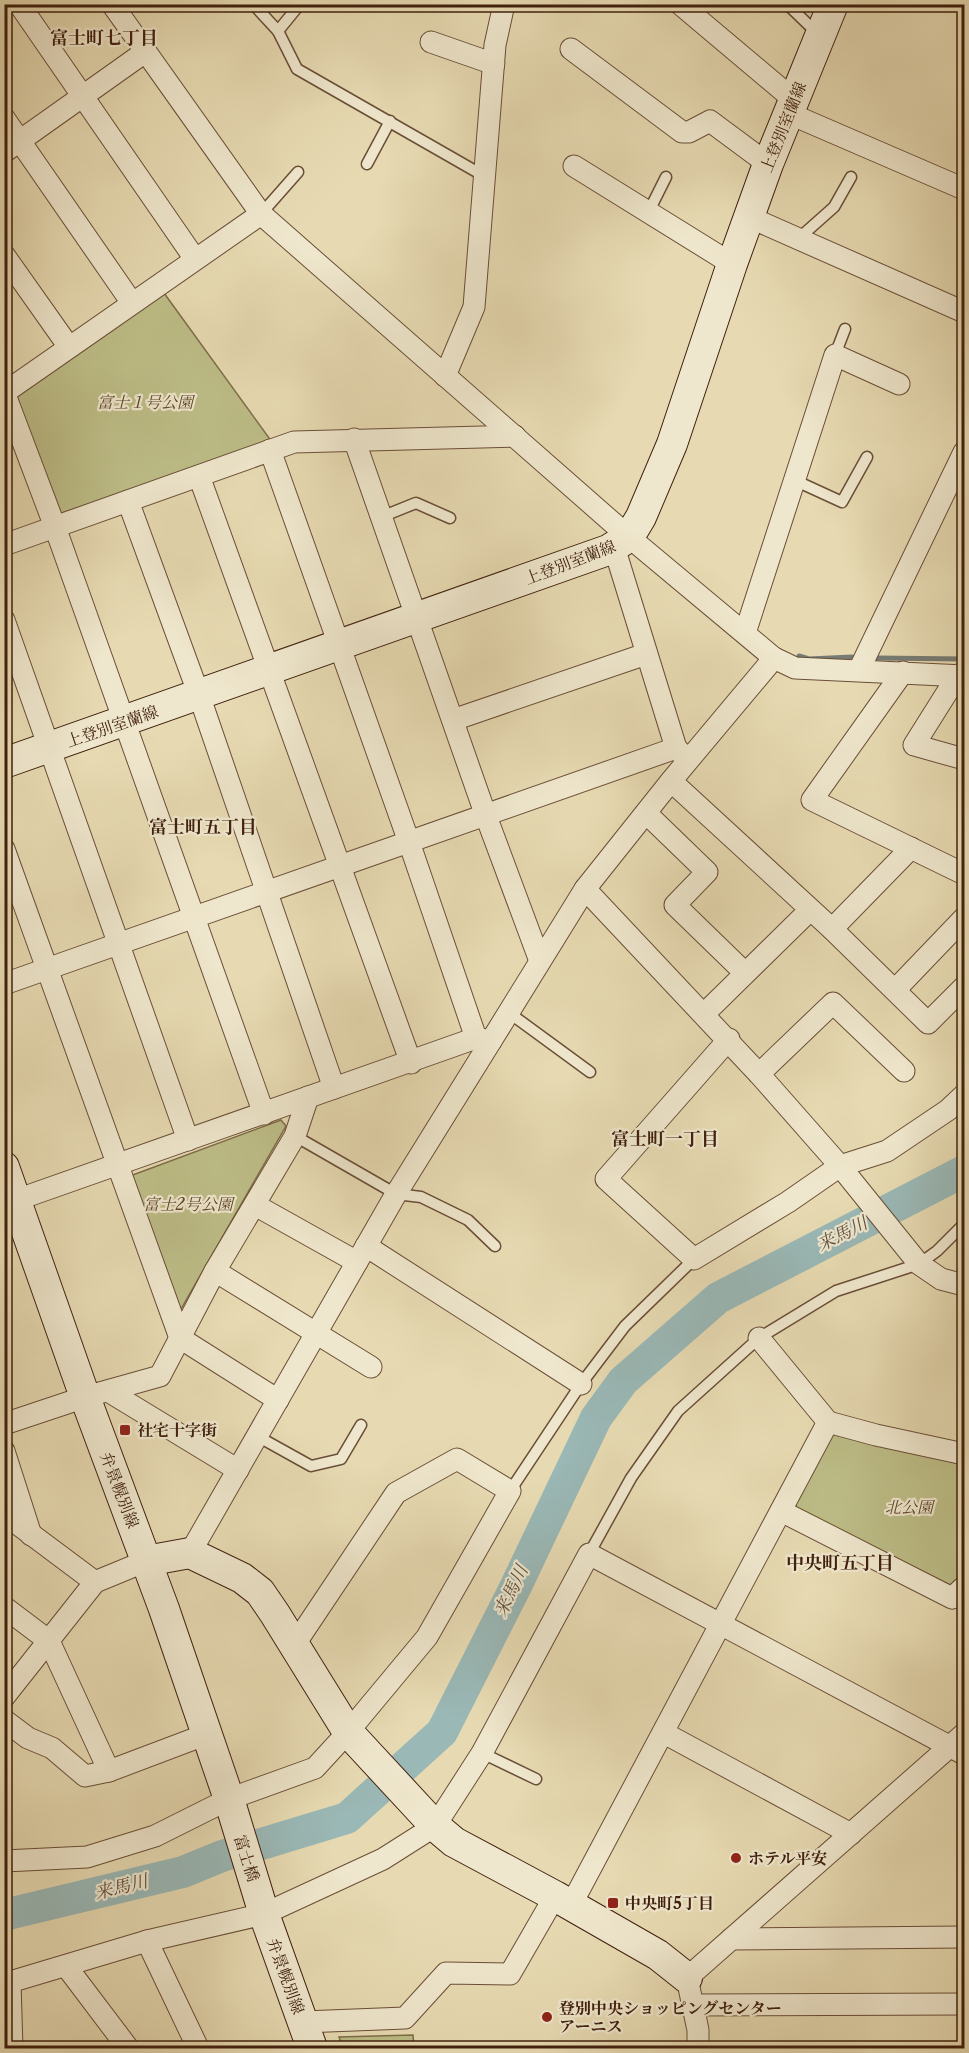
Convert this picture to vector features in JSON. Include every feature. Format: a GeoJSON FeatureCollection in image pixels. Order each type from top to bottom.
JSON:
{"type":"FeatureCollection","features":[{"type":"Feature","properties":{"kind":"main road","name":"上登別室蘭線"},"geometry":{"type":"LineString","coordinates":[[4,764],[417,618],[621,542],[641,517],[672,444],[768,164],[833,4]]}},
{"type":"Feature","properties":{"kind":"main road","name":"弁景幌別線"},"geometry":{"type":"LineString","coordinates":[[4,1167],[11,1203],[96,1394],[146,1561],[231,1806]]}},
{"type":"Feature","properties":{"kind":"main road"},"geometry":{"type":"LineString","coordinates":[[146,1561],[190,1553],[242,1578],[260,1592],[296,1644],[354,1738],[429,1819],[454,1842],[658,1955],[690,1991]]}},
{"type":"Feature","properties":{"kind":"main road","name":"富士橋"},"geometry":{"type":"LineString","coordinates":[[231,1806],[263,1908]]}},
{"type":"Feature","properties":{"kind":"main road","name":"弁景幌別線"},"geometry":{"type":"LineString","coordinates":[[263,1908],[307,2035]]}},
{"type":"Feature","properties":{"kind":"street"},"geometry":{"type":"LineString","coordinates":[[19,4],[195,259]]}},
{"type":"Feature","properties":{"kind":"street"},"geometry":{"type":"LineString","coordinates":[[112,4],[261,214],[515,436],[621,542],[745,633],[774,658],[795,668],[961,676]]}},
{"type":"Feature","properties":{"kind":"street"},"geometry":{"type":"LineString","coordinates":[[445,376],[474,307],[495,45],[504,4]]}},
{"type":"Feature","properties":{"kind":"street"},"geometry":{"type":"LineString","coordinates":[[680,4],[791,106],[964,189]]}},
{"type":"Feature","properties":{"kind":"street"},"geometry":{"type":"LineString","coordinates":[[431,42],[494,64]]}},
{"type":"Feature","properties":{"kind":"street"},"geometry":{"type":"LineString","coordinates":[[571,49],[682,132],[689,132],[710,121],[768,164]]}},
{"type":"Feature","properties":{"kind":"street"},"geometry":{"type":"LineString","coordinates":[[12,146],[145,52]]}},
{"type":"Feature","properties":{"kind":"street"},"geometry":{"type":"LineString","coordinates":[[4,118],[12,146],[132,303]]}},
{"type":"Feature","properties":{"kind":"street"},"geometry":{"type":"LineString","coordinates":[[574,166],[732,264]]}},
{"type":"Feature","properties":{"kind":"street"},"geometry":{"type":"LineString","coordinates":[[261,214],[5,393],[264,1114]]}},
{"type":"Feature","properties":{"kind":"street"},"geometry":{"type":"LineString","coordinates":[[749,217],[964,312]]}},
{"type":"Feature","properties":{"kind":"street"},"geometry":{"type":"LineString","coordinates":[[4,255],[69,347]]}},
{"type":"Feature","properties":{"kind":"street"},"geometry":{"type":"LineString","coordinates":[[745,633],[835,356],[899,384]]}},
{"type":"Feature","properties":{"kind":"street"},"geometry":{"type":"LineString","coordinates":[[4,545],[294,442],[515,436]]}},
{"type":"Feature","properties":{"kind":"street"},"geometry":{"type":"LineString","coordinates":[[354,439],[486,816],[540,960]]}},
{"type":"Feature","properties":{"kind":"street"},"geometry":{"type":"LineString","coordinates":[[270,450],[338,646],[483,1039]]}},
{"type":"Feature","properties":{"kind":"street"},"geometry":{"type":"LineString","coordinates":[[858,670],[964,452]]}},
{"type":"Feature","properties":{"kind":"street"},"geometry":{"type":"LineString","coordinates":[[199,476],[411,1063]]}},
{"type":"Feature","properties":{"kind":"street"},"geometry":{"type":"LineString","coordinates":[[128,501],[199,695],[334,1088]]}},
{"type":"Feature","properties":{"kind":"street"},"geometry":{"type":"LineString","coordinates":[[621,542],[646,654],[682,754]]}},
{"type":"Feature","properties":{"kind":"street"},"geometry":{"type":"LineString","coordinates":[[4,620],[188,1140]]}},
{"type":"Feature","properties":{"kind":"street"},"geometry":{"type":"LineString","coordinates":[[453,720],[646,654]]}},
{"type":"Feature","properties":{"kind":"street"},"geometry":{"type":"LineString","coordinates":[[190,1553],[483,1039],[508,1012],[585,890],[671,781],[682,754],[774,658]]}},
{"type":"Feature","properties":{"kind":"street"},"geometry":{"type":"LineString","coordinates":[[903,672],[812,800],[964,874]]}},
{"type":"Feature","properties":{"kind":"street"},"geometry":{"type":"LineString","coordinates":[[961,676],[914,745],[964,759]]}},
{"type":"Feature","properties":{"kind":"street"},"geometry":{"type":"LineString","coordinates":[[4,984],[409,842],[682,754]]}},
{"type":"Feature","properties":{"kind":"street"},"geometry":{"type":"LineString","coordinates":[[671,781],[832,929],[928,1023],[964,987]]}},
{"type":"Feature","properties":{"kind":"street"},"geometry":{"type":"LineString","coordinates":[[646,813],[707,872],[675,905],[745,973]]}},
{"type":"Feature","properties":{"kind":"street"},"geometry":{"type":"LineString","coordinates":[[832,929],[911,848]]}},
{"type":"Feature","properties":{"kind":"street"},"geometry":{"type":"LineString","coordinates":[[4,849],[180,1338],[278,1400]]}},
{"type":"Feature","properties":{"kind":"street"},"geometry":{"type":"LineString","coordinates":[[585,890],[729,1040],[844,1172],[920,1264],[941,1279],[964,1285]]}},
{"type":"Feature","properties":{"kind":"street"},"geometry":{"type":"LineString","coordinates":[[704,1014],[810,910]]}},
{"type":"Feature","properties":{"kind":"street"},"geometry":{"type":"LineString","coordinates":[[895,990],[964,918]]}},
{"type":"Feature","properties":{"kind":"street"},"geometry":{"type":"LineString","coordinates":[[759,1074],[833,1003],[904,1071]]}},
{"type":"Feature","properties":{"kind":"street"},"geometry":{"type":"LineString","coordinates":[[11,1203],[264,1114],[308,1096],[483,1039]]}},
{"type":"Feature","properties":{"kind":"street"},"geometry":{"type":"LineString","coordinates":[[729,1040],[606,1179],[694,1259],[788,1202],[888,1151],[948,1110],[964,1095]]}},
{"type":"Feature","properties":{"kind":"street"},"geometry":{"type":"LineString","coordinates":[[4,1424],[160,1376],[215,1271],[294,1136],[308,1096]]}},
{"type":"Feature","properties":{"kind":"street"},"geometry":{"type":"LineString","coordinates":[[255,1205],[362,1254],[581,1384]]}},
{"type":"Feature","properties":{"kind":"street"},"geometry":{"type":"LineString","coordinates":[[215,1271],[371,1367]]}},
{"type":"Feature","properties":{"kind":"street"},"geometry":{"type":"LineString","coordinates":[[759,1338],[828,1422],[964,1454]]}},
{"type":"Feature","properties":{"kind":"street"},"geometry":{"type":"LineString","coordinates":[[96,1394],[238,1470]]}},
{"type":"Feature","properties":{"kind":"street"},"geometry":{"type":"LineString","coordinates":[[307,2035],[405,2018],[446,1973],[510,1974],[563,1901],[664,1733],[828,1422]]}},
{"type":"Feature","properties":{"kind":"street"},"geometry":{"type":"LineString","coordinates":[[4,1451],[31,1535]]}},
{"type":"Feature","properties":{"kind":"street"},"geometry":{"type":"LineString","coordinates":[[4,1861],[87,1857],[155,1836],[231,1806],[315,1768],[354,1738],[427,1637],[510,1491],[457,1459],[396,1493],[296,1644]]}},
{"type":"Feature","properties":{"kind":"street"},"geometry":{"type":"LineString","coordinates":[[781,1511],[952,1598],[964,1587]]}},
{"type":"Feature","properties":{"kind":"street"},"geometry":{"type":"LineString","coordinates":[[4,1514],[95,1582]]}},
{"type":"Feature","properties":{"kind":"street"},"geometry":{"type":"LineString","coordinates":[[12,2049],[7,1982],[263,1908],[383,1859],[429,1819],[482,1753],[589,1554],[960,1745],[851,1834],[731,1939],[690,1991],[698,2030],[698,2049]]}},
{"type":"Feature","properties":{"kind":"street"},"geometry":{"type":"LineString","coordinates":[[4,1697],[95,1582],[146,1561]]}},
{"type":"Feature","properties":{"kind":"street"},"geometry":{"type":"LineString","coordinates":[[4,1607],[50,1641],[109,1771]]}},
{"type":"Feature","properties":{"kind":"street"},"geometry":{"type":"LineString","coordinates":[[4,1720],[28,1738],[52,1748],[85,1776],[109,1771],[207,1734]]}},
{"type":"Feature","properties":{"kind":"street"},"geometry":{"type":"LineString","coordinates":[[664,1733],[851,1834]]}},
{"type":"Feature","properties":{"kind":"street"},"geometry":{"type":"LineString","coordinates":[[731,1939],[964,1937]]}},
{"type":"Feature","properties":{"kind":"street"},"geometry":{"type":"LineString","coordinates":[[147,1941],[198,2049]]}},
{"type":"Feature","properties":{"kind":"street"},"geometry":{"type":"LineString","coordinates":[[66,1966],[128,2049]]}},
{"type":"Feature","properties":{"kind":"street"},"geometry":{"type":"LineString","coordinates":[[690,1991],[964,2004]]}},
{"type":"Feature","properties":{"kind":"lane"},"geometry":{"type":"LineString","coordinates":[[253,4],[278,31],[297,69],[484,176]]}},
{"type":"Feature","properties":{"kind":"lane"},"geometry":{"type":"LineString","coordinates":[[278,31],[300,4]]}},
{"type":"Feature","properties":{"kind":"lane"},"geometry":{"type":"LineString","coordinates":[[787,4],[820,36]]}},
{"type":"Feature","properties":{"kind":"lane"},"geometry":{"type":"LineString","coordinates":[[367,164],[390,122]]}},
{"type":"Feature","properties":{"kind":"lane"},"geometry":{"type":"LineString","coordinates":[[261,214],[298,172]]}},
{"type":"Feature","properties":{"kind":"lane"},"geometry":{"type":"LineString","coordinates":[[649,211],[666,177]]}},
{"type":"Feature","properties":{"kind":"lane"},"geometry":{"type":"LineString","coordinates":[[798,239],[834,207],[851,177]]}},
{"type":"Feature","properties":{"kind":"lane"},"geometry":{"type":"LineString","coordinates":[[835,356],[845,329]]}},
{"type":"Feature","properties":{"kind":"lane"},"geometry":{"type":"LineString","coordinates":[[794,480],[842,502],[867,458]]}},
{"type":"Feature","properties":{"kind":"lane"},"geometry":{"type":"LineString","coordinates":[[381,517],[416,503],[450,518]]}},
{"type":"Feature","properties":{"kind":"lane"},"geometry":{"type":"LineString","coordinates":[[508,1012],[590,1072]]}},
{"type":"Feature","properties":{"kind":"lane"},"geometry":{"type":"LineString","coordinates":[[294,1136],[396,1194],[421,1197],[468,1220],[495,1246]]}},
{"type":"Feature","properties":{"kind":"lane"},"geometry":{"type":"LineString","coordinates":[[589,1554],[631,1478],[678,1411],[759,1338],[836,1291],[920,1264],[937,1251],[964,1224]]}},
{"type":"Feature","properties":{"kind":"lane"},"geometry":{"type":"LineString","coordinates":[[510,1491],[581,1384],[625,1326],[694,1259]]}},
{"type":"Feature","properties":{"kind":"lane"},"geometry":{"type":"LineString","coordinates":[[257,1436],[311,1466],[341,1459],[362,1425]]}},
{"type":"Feature","properties":{"kind":"lane"},"geometry":{"type":"LineString","coordinates":[[482,1753],[536,1779]]}},
{"type":"Feature","properties":{"kind":"green space","name":"富士１号公園"},"geometry":{"type":"Polygon","coordinates":[[[164,293],[272,442],[59,514],[15,397],[164,293]]]}},
{"type":"Feature","properties":{"kind":"green space","name":"富士2号公園"},"geometry":{"type":"Polygon","coordinates":[[[281,1120],[286,1126],[177,1316],[130,1176],[281,1120]]]}},
{"type":"Feature","properties":{"kind":"green space","name":"北公園"},"geometry":{"type":"Polygon","coordinates":[[[831,1434],[964,1464],[964,1572],[950,1585],[796,1509],[796,1503],[831,1434]]]}},
{"type":"Feature","properties":{"kind":"green space"},"geometry":{"type":"Polygon","coordinates":[[[413,2035],[414,2048],[343,2048],[339,2037],[413,2035]]]}},
{"type":"Feature","properties":{"kind":"waterway"},"geometry":{"type":"LineString","coordinates":[[799,656],[809,659],[852,657]]}},
{"type":"Feature","properties":{"kind":"waterway"},"geometry":{"type":"LineString","coordinates":[[877,658],[964,659]]}},
{"type":"Feature","properties":{"kind":"waterway","name":"来馬川"},"geometry":{"type":"LineString","coordinates":[[4,1915],[183,1872],[222,1856],[347,1818],[442,1732],[516,1586],[596,1418],[623,1381],[718,1298],[964,1171]]}},
{"type":"Feature","properties":{"kind":"place","name":"社宅十字街"},"geometry":{"type":"Point","coordinates":[125,1430]}},
{"type":"Feature","properties":{"kind":"place","name":"ホテル平安"},"geometry":{"type":"Point","coordinates":[736,1858]}},
{"type":"Feature","properties":{"kind":"place","name":"中央町5丁目"},"geometry":{"type":"Point","coordinates":[613,1903]}},
{"type":"Feature","properties":{"kind":"place","name":"登別中央ショッピングセンター アーニス"},"geometry":{"type":"Point","coordinates":[547,2017]}},
{"type":"Feature","properties":{"kind":"district","name":"富士町七丁目"},"geometry":{"type":"Point","coordinates":[104,38]}},
{"type":"Feature","properties":{"kind":"district","name":"富士町五丁目"},"geometry":{"type":"Point","coordinates":[203,827]}},
{"type":"Feature","properties":{"kind":"district","name":"富士町一丁目"},"geometry":{"type":"Point","coordinates":[665,1139]}},
{"type":"Feature","properties":{"kind":"district","name":"中央町五丁目"},"geometry":{"type":"Point","coordinates":[840,1563]}}]}
